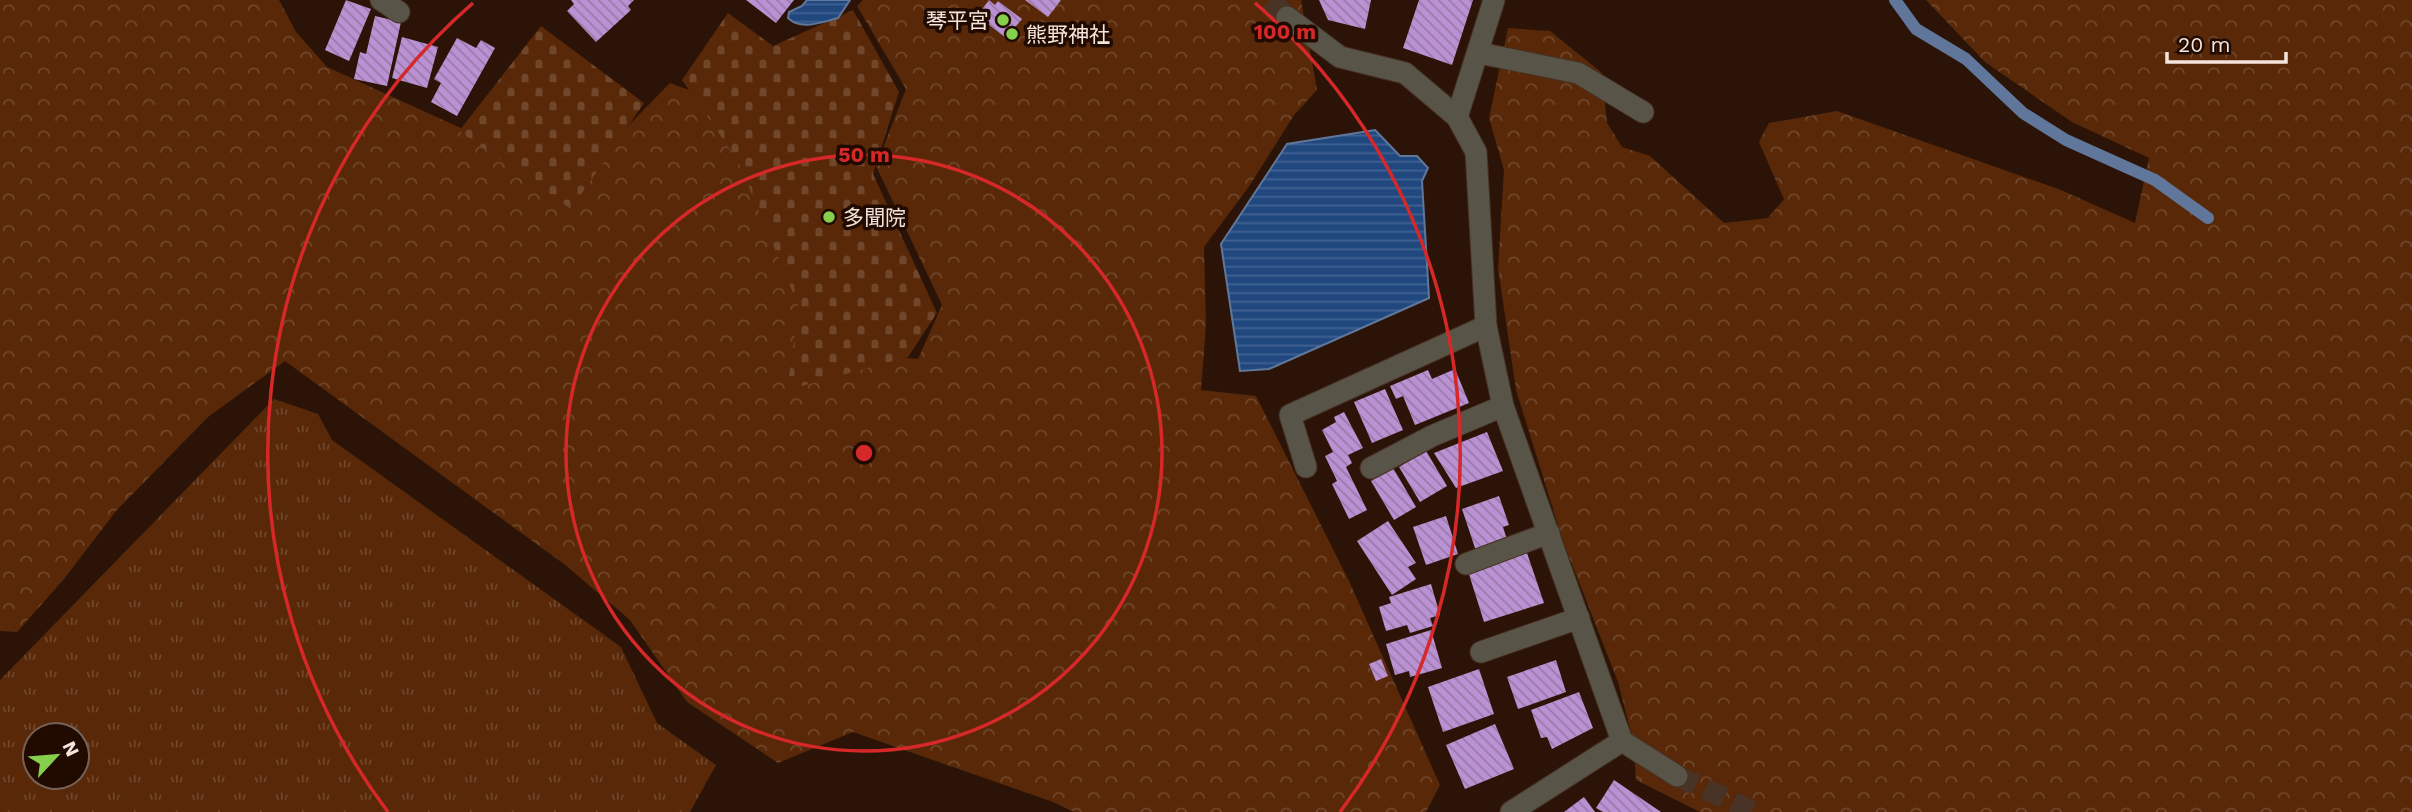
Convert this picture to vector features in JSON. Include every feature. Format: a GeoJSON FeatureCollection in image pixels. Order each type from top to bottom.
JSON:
{"type":"FeatureCollection","features":[{"type":"Feature","properties":{"kind":"street"},"geometry":{"type":"LineString","coordinates":[[1457,117],[1494,0]]}},
{"type":"Feature","properties":{"kind":"street"},"geometry":{"type":"LineString","coordinates":[[1287,17],[1339,57],[1405,73],[1457,117],[1476,152],[1486,326],[1503,406],[1622,741],[1677,776]]}},
{"type":"Feature","properties":{"kind":"street"},"geometry":{"type":"LineString","coordinates":[[1479,52],[1578,73],[1643,112]]}},
{"type":"Feature","properties":{"kind":"street"},"geometry":{"type":"LineString","coordinates":[[1306,467],[1290,415],[1486,326]]}},
{"type":"Feature","properties":{"kind":"street"},"geometry":{"type":"LineString","coordinates":[[1371,468],[1432,436],[1503,406]]}},
{"type":"Feature","properties":{"kind":"street"},"geometry":{"type":"LineString","coordinates":[[1466,564],[1549,533]]}},
{"type":"Feature","properties":{"kind":"street"},"geometry":{"type":"LineString","coordinates":[[1481,652],[1579,618]]}},
{"type":"Feature","properties":{"kind":"street"},"geometry":{"type":"LineString","coordinates":[[1511,812],[1622,741]]}},
{"type":"Feature","properties":{"kind":"green space"},"geometry":{"type":"Polygon","coordinates":[[[0,0],[279,0],[296,32],[327,67],[575,180],[670,83],[712,99],[845,351],[918,359],[942,305],[876,166],[906,89],[857,6],[863,0],[1301,0],[1317,90],[1294,115],[1250,185],[1204,247],[1206,325],[1201,390],[1256,396],[1349,581],[1440,785],[1426,812],[1074,812],[1053,802],[853,732],[778,763],[687,702],[630,620],[564,564],[285,361],[208,417],[116,511],[64,579],[17,632],[0,631],[0,0]]]}},
{"type":"Feature","properties":{"kind":"green space"},"geometry":{"type":"Polygon","coordinates":[[[1926,0],[2412,0],[2412,812],[1700,812],[1636,780],[1633,740],[1618,682],[1563,541],[1516,390],[1498,268],[1504,170],[1489,118],[1508,28],[1550,31],[1602,73],[1607,123],[1622,147],[1650,156],[1724,223],[1768,218],[1784,199],[1759,142],[1769,123],[1837,111],[2061,190],[2135,223],[2149,158],[2072,122],[1985,62],[1926,0]]]}},
{"type":"Feature","properties":{"kind":"green space"},"geometry":{"type":"Polygon","coordinates":[[[853,10],[899,92],[873,174],[937,313],[908,357],[787,390],[799,307],[738,161],[682,80],[728,13],[773,46],[853,10]]]}},
{"type":"Feature","properties":{"kind":"green space"},"geometry":{"type":"Polygon","coordinates":[[[541,26],[644,103],[571,209],[459,131],[541,26]]]}},
{"type":"Feature","properties":{"kind":"green space"},"geometry":{"type":"Polygon","coordinates":[[[274,399],[318,414],[332,440],[621,647],[657,723],[716,765],[690,812],[0,812],[0,680],[274,399]]]}},
{"type":"Feature","properties":{"kind":"water"},"geometry":{"type":"Polygon","coordinates":[[[807,0],[850,0],[838,18],[805,25],[788,18],[789,12],[802,6],[807,0]]]}},
{"type":"Feature","properties":{"kind":"water"},"geometry":{"type":"Polygon","coordinates":[[[1375,130],[1400,156],[1417,156],[1428,168],[1422,181],[1429,298],[1269,369],[1240,371],[1221,244],[1287,144],[1375,130]]]}},
{"type":"Feature","properties":{"kind":"building"},"geometry":{"type":"Polygon","coordinates":[[[346,0],[371,9],[349,61],[325,50],[346,0]]]}},
{"type":"Feature","properties":{"kind":"building"},"geometry":{"type":"Polygon","coordinates":[[[571,0],[634,0],[628,6],[631,10],[596,42],[567,11],[574,4],[571,0]]]}},
{"type":"Feature","properties":{"kind":"building"},"geometry":{"type":"Polygon","coordinates":[[[746,0],[794,0],[776,23],[746,0]]]}},
{"type":"Feature","properties":{"kind":"building","name":"琴平宮"},"geometry":{"type":"Polygon","coordinates":[[[989,0],[995,5],[998,1],[1022,19],[1006,38],[984,21],[987,17],[980,12],[989,0]]]}},
{"type":"Feature","properties":{"kind":"building","name":"熊野神社"},"geometry":{"type":"Polygon","coordinates":[[[1025,0],[1061,0],[1048,17],[1025,0]]]}},
{"type":"Feature","properties":{"kind":"building"},"geometry":{"type":"Polygon","coordinates":[[[1319,0],[1371,0],[1365,29],[1328,20],[1319,0]]]}},
{"type":"Feature","properties":{"kind":"building"},"geometry":{"type":"Polygon","coordinates":[[[1419,0],[1473,0],[1452,65],[1403,48],[1419,0]]]}},
{"type":"Feature","properties":{"kind":"building"},"geometry":{"type":"Polygon","coordinates":[[[375,16],[401,22],[387,86],[354,79],[360,52],[366,54],[375,16]]]}},
{"type":"Feature","properties":{"kind":"building"},"geometry":{"type":"Polygon","coordinates":[[[402,37],[438,47],[427,88],[392,78],[402,37]]]}},
{"type":"Feature","properties":{"kind":"building"},"geometry":{"type":"Polygon","coordinates":[[[457,38],[476,48],[481,40],[495,48],[457,116],[431,102],[441,83],[434,79],[457,38]]]}},
{"type":"Feature","properties":{"kind":"building"},"geometry":{"type":"Polygon","coordinates":[[[1455,369],[1469,403],[1415,425],[1403,396],[1396,399],[1390,386],[1428,370],[1432,379],[1455,369]]]}},
{"type":"Feature","properties":{"kind":"building"},"geometry":{"type":"Polygon","coordinates":[[[1385,389],[1403,430],[1372,443],[1354,402],[1385,389]]]}},
{"type":"Feature","properties":{"kind":"building"},"geometry":{"type":"Polygon","coordinates":[[[1344,412],[1363,448],[1348,455],[1352,463],[1346,467],[1367,510],[1349,519],[1332,484],[1337,481],[1325,456],[1333,452],[1322,430],[1336,422],[1334,417],[1344,412]]]}},
{"type":"Feature","properties":{"kind":"building"},"geometry":{"type":"Polygon","coordinates":[[[1487,432],[1503,471],[1456,488],[1434,453],[1487,432]]]}},
{"type":"Feature","properties":{"kind":"building"},"geometry":{"type":"Polygon","coordinates":[[[1426,451],[1447,486],[1420,502],[1399,467],[1426,451]]]}},
{"type":"Feature","properties":{"kind":"building"},"geometry":{"type":"Polygon","coordinates":[[[1393,468],[1416,507],[1394,520],[1371,481],[1393,468]]]}},
{"type":"Feature","properties":{"kind":"building"},"geometry":{"type":"Polygon","coordinates":[[[1499,496],[1509,525],[1503,527],[1507,540],[1476,551],[1462,509],[1499,496]]]}},
{"type":"Feature","properties":{"kind":"building"},"geometry":{"type":"Polygon","coordinates":[[[1446,516],[1458,554],[1426,565],[1413,527],[1446,516]]]}},
{"type":"Feature","properties":{"kind":"building"},"geometry":{"type":"Polygon","coordinates":[[[1388,521],[1416,563],[1408,567],[1416,579],[1392,595],[1357,541],[1388,521]]]}},
{"type":"Feature","properties":{"kind":"building"},"geometry":{"type":"Polygon","coordinates":[[[1527,553],[1544,603],[1484,622],[1468,571],[1527,553]]]}},
{"type":"Feature","properties":{"kind":"building"},"geometry":{"type":"Polygon","coordinates":[[[1431,584],[1440,615],[1430,618],[1433,626],[1410,633],[1407,625],[1386,631],[1379,607],[1391,603],[1389,597],[1431,584]]]}},
{"type":"Feature","properties":{"kind":"building"},"geometry":{"type":"Polygon","coordinates":[[[1431,630],[1442,668],[1410,677],[1409,671],[1395,675],[1386,644],[1431,630]]]}},
{"type":"Feature","properties":{"kind":"building"},"geometry":{"type":"Polygon","coordinates":[[[1381,659],[1388,676],[1376,681],[1369,664],[1381,659]]]}},
{"type":"Feature","properties":{"kind":"building"},"geometry":{"type":"Polygon","coordinates":[[[1556,660],[1566,692],[1518,709],[1507,677],[1556,660]]]}},
{"type":"Feature","properties":{"kind":"building"},"geometry":{"type":"Polygon","coordinates":[[[1479,669],[1494,714],[1443,732],[1428,687],[1479,669]]]}},
{"type":"Feature","properties":{"kind":"building"},"geometry":{"type":"Polygon","coordinates":[[[1579,692],[1593,728],[1552,749],[1547,737],[1541,738],[1531,710],[1579,692]]]}},
{"type":"Feature","properties":{"kind":"building"},"geometry":{"type":"Polygon","coordinates":[[[1495,724],[1514,769],[1465,789],[1446,745],[1495,724]]]}},
{"type":"Feature","properties":{"kind":"building"},"geometry":{"type":"Polygon","coordinates":[[[1614,780],[1661,812],[1603,812],[1596,808],[1614,780]]]}},
{"type":"Feature","properties":{"kind":"building"},"geometry":{"type":"Polygon","coordinates":[[[1584,797],[1595,812],[1564,812],[1584,797]]]}},
{"type":"Feature","properties":{"kind":"waterway"},"geometry":{"type":"LineString","coordinates":[[1895,0],[1916,29],[1966,59],[2023,113],[2066,140],[2155,180],[2208,218]]}},
{"type":"Feature","properties":{"kind":"tunnel"},"geometry":{"type":"LineString","coordinates":[[1271,0],[1287,17]]}},
{"type":"Feature","properties":{"kind":"tunnel"},"geometry":{"type":"LineString","coordinates":[[1677,776],[1754,812]]}},
{"type":"Feature","properties":{"kind":"place","name":"琴平宮"},"geometry":{"type":"Point","coordinates":[1003,20]}},
{"type":"Feature","properties":{"kind":"place","name":"熊野神社"},"geometry":{"type":"Point","coordinates":[1012,34]}},
{"type":"Feature","properties":{"kind":"place","name":"多聞院"},"geometry":{"type":"Point","coordinates":[829,217]}}]}
